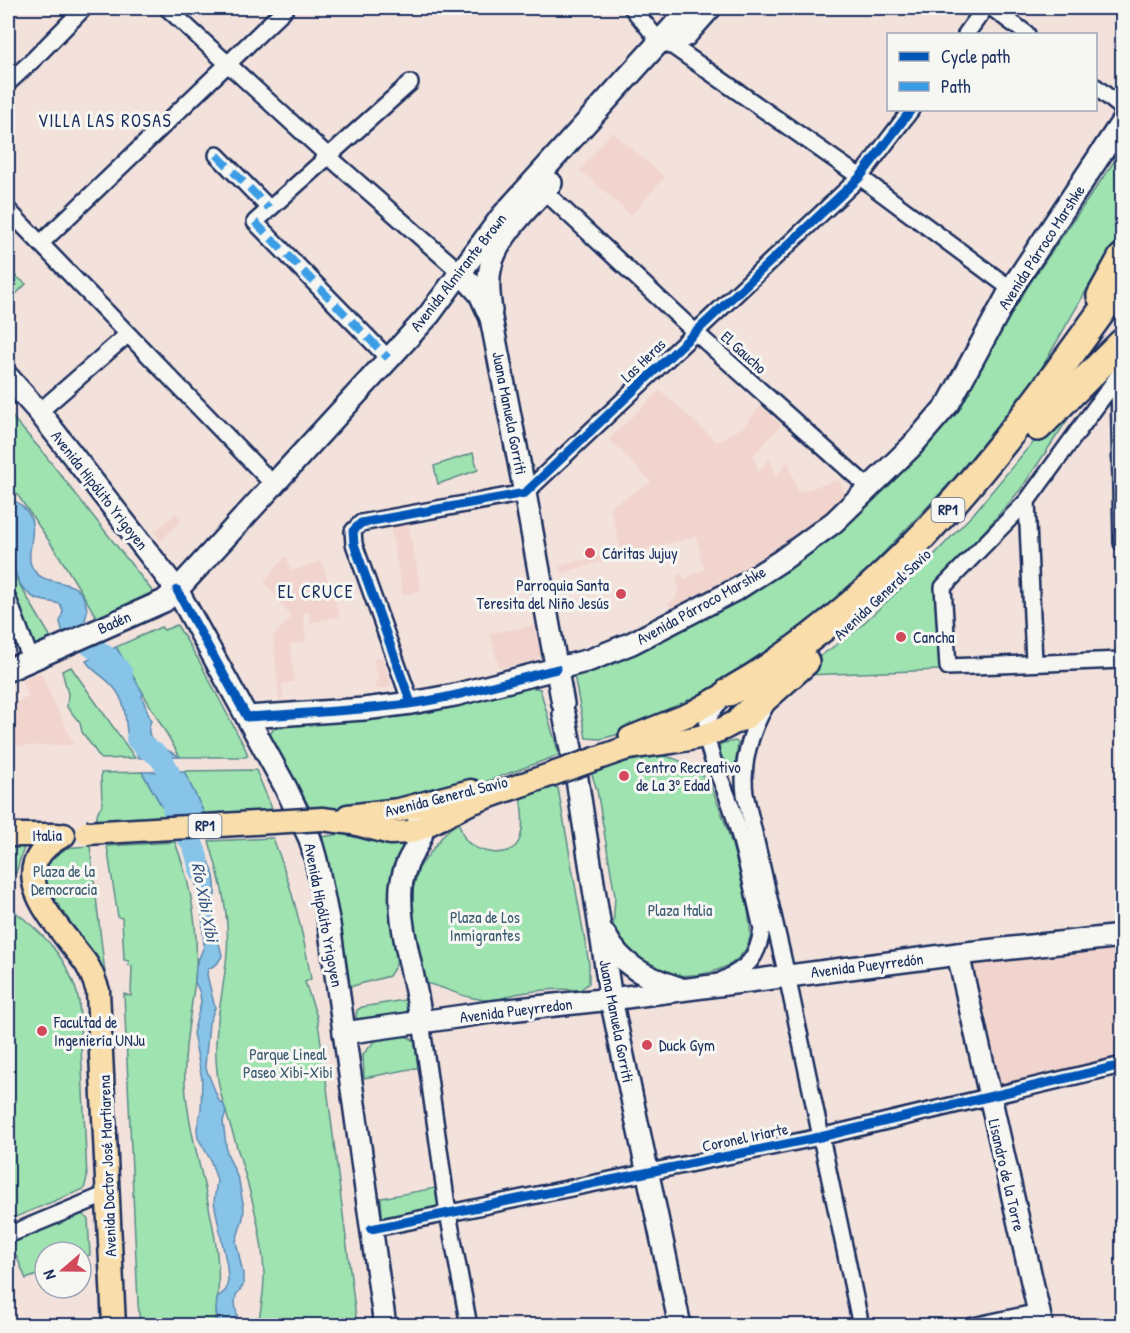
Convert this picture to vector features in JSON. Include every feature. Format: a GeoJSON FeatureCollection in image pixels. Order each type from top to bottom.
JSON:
{"type":"FeatureCollection","features":[{"type":"Feature","properties":{"kind":"highway"},"geometry":{"type":"LineString","coordinates":[[1055,375],[1122,258]]}},
{"type":"Feature","properties":{"kind":"highway","name":"Avenida General Savio"},"geometry":{"type":"LineString","coordinates":[[729,692],[808,642],[886,572],[936,523],[1026,417],[1122,283]]}},
{"type":"Feature","properties":{"kind":"highway","name":"Avenida General Savio"},"geometry":{"type":"LineString","coordinates":[[743,717],[878,601],[960,520],[1038,427],[1122,312]]}},
{"type":"Feature","properties":{"kind":"highway"},"geometry":{"type":"LineString","coordinates":[[1038,427],[1122,343]]}},
{"type":"Feature","properties":{"kind":"main road","name":"Avenida Almirante Brown"},"geometry":{"type":"LineString","coordinates":[[491,318],[489,274],[496,252],[511,230],[667,44],[690,8]]}},
{"type":"Feature","properties":{"kind":"main road","name":"Avenida Almirante Brown"},"geometry":{"type":"LineString","coordinates":[[177,590],[429,315],[502,216],[667,44],[710,8]]}},
{"type":"Feature","properties":{"kind":"main road","name":"Avenida Párroco Marshke"},"geometry":{"type":"LineString","coordinates":[[248,717],[364,709],[411,703],[557,669],[590,660],[632,643],[737,589],[834,522],[924,433],[949,404],[1011,289],[1122,122]]}},
{"type":"Feature","properties":{"kind":"main road","name":"Juana Manuela Gorriti"},"geometry":{"type":"LineString","coordinates":[[460,272],[480,294],[491,318],[557,669],[611,999],[680,1326]]}},
{"type":"Feature","properties":{"kind":"main road"},"geometry":{"type":"LineString","coordinates":[[429,315],[452,298],[464,296],[475,300],[491,318]]}},
{"type":"Feature","properties":{"kind":"main road","name":"Avenida Hipólito Yrigoyen"},"geometry":{"type":"LineString","coordinates":[[8,377],[39,412],[177,590],[286,788],[313,847],[329,924],[385,1326]]}},
{"type":"Feature","properties":{"kind":"main road","name":"Badén"},"geometry":{"type":"LineString","coordinates":[[8,670],[121,618],[164,601],[177,590]]}},
{"type":"Feature","properties":{"kind":"main road","name":"Avenida General Savio"},"geometry":{"type":"LineString","coordinates":[[322,819],[353,823],[390,833],[409,832],[470,802],[523,780],[622,745],[690,714],[729,692]]}},
{"type":"Feature","properties":{"kind":"main road","name":"Avenida General Savio"},"geometry":{"type":"LineString","coordinates":[[622,745],[689,740],[730,726],[743,717]]}},
{"type":"Feature","properties":{"kind":"main road","name":"Avenida General Savio"},"geometry":{"type":"LineString","coordinates":[[322,819],[399,810],[523,780]]}},
{"type":"Feature","properties":{"kind":"main road"},"geometry":{"type":"LineString","coordinates":[[399,810],[414,811],[423,827]]}},
{"type":"Feature","properties":{"kind":"main road","name":"RP1"},"geometry":{"type":"LineString","coordinates":[[414,852],[450,813]]}},
{"type":"Feature","properties":{"kind":"main road","name":"Italia"},"geometry":{"type":"LineString","coordinates":[[8,835],[64,835],[322,819]]}},
{"type":"Feature","properties":{"kind":"main road","name":"RP1"},"geometry":{"type":"LineString","coordinates":[[421,1021],[417,990],[404,932],[401,885],[407,864],[421,838],[423,827]]}},
{"type":"Feature","properties":{"kind":"main road"},"geometry":{"type":"LineString","coordinates":[[44,918],[24,887],[22,880],[24,867],[31,853],[39,846],[64,835]]}},
{"type":"Feature","properties":{"kind":"main road"},"geometry":{"type":"LineString","coordinates":[[17,899],[44,918]]}},
{"type":"Feature","properties":{"kind":"main road","name":"Avenida Doctor José Martiarena"},"geometry":{"type":"LineString","coordinates":[[44,918],[85,961],[98,991],[114,1326]]}},
{"type":"Feature","properties":{"kind":"main road"},"geometry":{"type":"LineString","coordinates":[[599,922],[609,944],[631,967],[652,979],[682,989]]}},
{"type":"Feature","properties":{"kind":"main road","name":"Avenida Pueyrredón"},"geometry":{"type":"LineString","coordinates":[[611,999],[958,954],[1122,936]]}},
{"type":"Feature","properties":{"kind":"main road","name":"Lisandro de la Torre"},"geometry":{"type":"LineString","coordinates":[[958,954],[1041,1319]]}},
{"type":"Feature","properties":{"kind":"main road","name":"Avenida Pueyrredon"},"geometry":{"type":"LineString","coordinates":[[344,1033],[421,1021],[611,999]]}},
{"type":"Feature","properties":{"kind":"street"},"geometry":{"type":"LineString","coordinates":[[8,83],[84,8]]}},
{"type":"Feature","properties":{"kind":"street"},"geometry":{"type":"LineString","coordinates":[[167,8],[227,65],[460,272]]}},
{"type":"Feature","properties":{"kind":"street"},"geometry":{"type":"LineString","coordinates":[[41,243],[286,8]]}},
{"type":"Feature","properties":{"kind":"street"},"geometry":{"type":"LineString","coordinates":[[632,8],[667,44],[860,177],[1011,289]]}},
{"type":"Feature","properties":{"kind":"street"},"geometry":{"type":"LineString","coordinates":[[967,33],[985,8]]}},
{"type":"Feature","properties":{"kind":"street"},"geometry":{"type":"LineString","coordinates":[[993,8],[1026,33]]}},
{"type":"Feature","properties":{"kind":"street"},"geometry":{"type":"LineString","coordinates":[[388,358],[255,222],[327,155],[410,83]]}},
{"type":"Feature","properties":{"kind":"street"},"geometry":{"type":"LineString","coordinates":[[1097,89],[1122,108]]}},
{"type":"Feature","properties":{"kind":"street","name":"Las Heras"},"geometry":{"type":"LineString","coordinates":[[525,493],[860,177],[910,111]]}},
{"type":"Feature","properties":{"kind":"street"},"geometry":{"type":"LineString","coordinates":[[217,155],[269,208]]}},
{"type":"Feature","properties":{"kind":"street","name":"El Gaucho"},"geometry":{"type":"LineString","coordinates":[[544,191],[695,332],[869,488]]}},
{"type":"Feature","properties":{"kind":"street"},"geometry":{"type":"LineString","coordinates":[[8,210],[273,484]]}},
{"type":"Feature","properties":{"kind":"street"},"geometry":{"type":"LineString","coordinates":[[39,412],[128,335]]}},
{"type":"Feature","properties":{"kind":"street"},"geometry":{"type":"LineString","coordinates":[[1121,373],[1122,543]]}},
{"type":"Feature","properties":{"kind":"street"},"geometry":{"type":"LineString","coordinates":[[1121,373],[1027,501],[943,587],[948,667],[1122,660]]}},
{"type":"Feature","properties":{"kind":"street"},"geometry":{"type":"LineString","coordinates":[[411,703],[354,544],[353,531],[361,523],[525,493]]}},
{"type":"Feature","properties":{"kind":"street"},"geometry":{"type":"LineString","coordinates":[[1027,501],[1034,663]]}},
{"type":"Feature","properties":{"kind":"street"},"geometry":{"type":"LineString","coordinates":[[8,599],[40,656]]}},
{"type":"Feature","properties":{"kind":"street","name":"RP1"},"geometry":{"type":"LineString","coordinates":[[776,687],[752,735],[745,766],[744,783],[787,976]]}},
{"type":"Feature","properties":{"kind":"street"},"geometry":{"type":"LineString","coordinates":[[712,985],[738,972],[753,959],[759,948],[762,929],[734,813],[711,756],[707,735],[710,714],[729,692]]}},
{"type":"Feature","properties":{"kind":"street"},"geometry":{"type":"LineString","coordinates":[[787,976],[861,1326]]}},
{"type":"Feature","properties":{"kind":"street"},"geometry":{"type":"LineString","coordinates":[[421,1021],[448,1213],[469,1326]]}},
{"type":"Feature","properties":{"kind":"street","name":"Coronel Iriarte"},"geometry":{"type":"LineString","coordinates":[[370,1229],[820,1137],[1122,1065]]}},
{"type":"Feature","properties":{"kind":"street"},"geometry":{"type":"LineString","coordinates":[[8,1235],[107,1194]]}},
{"type":"Feature","properties":{"kind":"street"},"geometry":{"type":"LineString","coordinates":[[973,1326],[1041,1319]]}},
{"type":"Feature","properties":{"kind":"shaded area"},"geometry":{"type":"Polygon","coordinates":[[[612,132],[665,177],[631,215],[580,170],[612,132]]]}},
{"type":"Feature","properties":{"kind":"shaded area"},"geometry":{"type":"Polygon","coordinates":[[[660,390],[717,442],[743,427],[761,406],[781,425],[754,455],[758,472],[770,459],[776,476],[788,462],[798,492],[839,480],[847,497],[816,521],[716,589],[673,612],[668,603],[675,599],[678,593],[676,575],[681,574],[685,579],[704,569],[696,536],[561,573],[560,566],[621,550],[610,507],[651,482],[609,439],[660,390]]]}},
{"type":"Feature","properties":{"kind":"shaded area"},"geometry":{"type":"Polygon","coordinates":[[[176,513],[182,519],[161,541],[154,532],[176,513]]]}},
{"type":"Feature","properties":{"kind":"shaded area"},"geometry":{"type":"Polygon","coordinates":[[[408,522],[421,591],[403,595],[390,526],[408,522]]]}},
{"type":"Feature","properties":{"kind":"shaded area"},"geometry":{"type":"Polygon","coordinates":[[[286,556],[291,571],[321,561],[340,616],[310,623],[309,611],[303,613],[306,642],[290,644],[294,682],[282,684],[283,699],[279,700],[273,637],[291,617],[264,581],[286,556]]]}},
{"type":"Feature","properties":{"kind":"shaded area"},"geometry":{"type":"Polygon","coordinates":[[[537,625],[542,654],[535,661],[499,668],[490,633],[537,625]]]}},
{"type":"Feature","properties":{"kind":"shaded area"},"geometry":{"type":"Polygon","coordinates":[[[382,657],[391,684],[387,688],[376,689],[375,682],[379,681],[373,659],[382,657]]]}},
{"type":"Feature","properties":{"kind":"shaded area"},"geometry":{"type":"Polygon","coordinates":[[[40,672],[74,745],[8,746],[8,706],[29,696],[22,680],[40,672]]]}},
{"type":"Feature","properties":{"kind":"shaded area"},"geometry":{"type":"Polygon","coordinates":[[[1122,943],[1122,1059],[995,1088],[966,963],[1122,943]]]}},
{"type":"Feature","properties":{"kind":"green space"},"geometry":{"type":"Polygon","coordinates":[[[1122,150],[1122,235],[1101,265],[1033,383],[951,482],[871,566],[798,631],[718,689],[655,724],[601,739],[586,738],[574,675],[654,645],[723,607],[820,546],[943,425],[1030,283],[1122,150]]]}},
{"type":"Feature","properties":{"kind":"green space"},"geometry":{"type":"Polygon","coordinates":[[[8,270],[26,284],[8,302],[8,270]]]}},
{"type":"Feature","properties":{"kind":"green space"},"geometry":{"type":"Polygon","coordinates":[[[1086,392],[1021,489],[937,586],[941,670],[805,675],[798,672],[854,632],[912,578],[974,513],[1027,449],[1086,392]]]}},
{"type":"Feature","properties":{"kind":"green space"},"geometry":{"type":"Polygon","coordinates":[[[8,412],[41,450],[153,592],[143,597],[144,601],[99,621],[58,554],[8,481],[8,412]]]}},
{"type":"Feature","properties":{"kind":"green space"},"geometry":{"type":"Polygon","coordinates":[[[473,453],[478,470],[438,484],[434,466],[473,453]]]}},
{"type":"Feature","properties":{"kind":"green space"},"geometry":{"type":"Polygon","coordinates":[[[8,565],[53,641],[28,652],[8,621],[8,565]]]}},
{"type":"Feature","properties":{"kind":"green space"},"geometry":{"type":"Polygon","coordinates":[[[177,625],[198,659],[243,744],[248,755],[246,757],[180,757],[116,647],[161,627],[164,630],[177,625]]]}},
{"type":"Feature","properties":{"kind":"green space"},"geometry":{"type":"Polygon","coordinates":[[[71,667],[135,758],[101,759],[82,732],[80,723],[67,707],[68,694],[62,671],[71,667]]]}},
{"type":"Feature","properties":{"kind":"green space"},"geometry":{"type":"Polygon","coordinates":[[[526,686],[540,689],[559,755],[474,786],[336,810],[310,808],[272,743],[270,734],[276,726],[291,723],[380,718],[445,709],[526,686]]]}},
{"type":"Feature","properties":{"kind":"green space"},"geometry":{"type":"Polygon","coordinates":[[[735,741],[738,743],[734,776],[719,753],[720,744],[735,741]]]}},
{"type":"Feature","properties":{"kind":"green space","name":"Plaza Italia"},"geometry":{"type":"Polygon","coordinates":[[[653,754],[682,762],[695,769],[706,779],[728,831],[747,905],[750,937],[745,950],[724,968],[695,975],[665,974],[645,969],[633,958],[613,930],[615,896],[597,790],[590,769],[632,755],[653,754]]]}},
{"type":"Feature","properties":{"kind":"green space"},"geometry":{"type":"Polygon","coordinates":[[[256,770],[273,811],[205,815],[184,771],[256,770]]]}},
{"type":"Feature","properties":{"kind":"green space"},"geometry":{"type":"Polygon","coordinates":[[[142,772],[168,817],[96,820],[102,805],[101,773],[142,772]]]}},
{"type":"Feature","properties":{"kind":"green space","name":"Plaza de Los Inmigrantes"},"geometry":{"type":"Polygon","coordinates":[[[552,786],[558,788],[589,964],[589,983],[580,990],[539,990],[502,999],[483,1000],[422,982],[410,905],[419,868],[444,834],[458,822],[463,836],[477,848],[501,852],[515,847],[522,830],[520,795],[552,786]]]}},
{"type":"Feature","properties":{"kind":"green space"},"geometry":{"type":"Polygon","coordinates":[[[341,834],[382,844],[407,841],[393,866],[390,893],[397,953],[396,965],[389,976],[349,987],[321,837],[341,834]]]}},
{"type":"Feature","properties":{"kind":"green space","name":"Parque Lineal Paseo Xibi-Xibi"},"geometry":{"type":"Polygon","coordinates":[[[273,838],[296,908],[311,979],[305,982],[317,1017],[323,1056],[357,1325],[258,1325],[264,1282],[261,1240],[249,1188],[221,1096],[217,1071],[217,1027],[228,939],[223,896],[209,841],[273,838]]]}},
{"type":"Feature","properties":{"kind":"green space"},"geometry":{"type":"Polygon","coordinates":[[[175,842],[190,893],[195,927],[195,980],[186,1045],[185,1084],[218,1264],[218,1294],[214,1325],[140,1325],[138,1303],[124,994],[131,996],[132,966],[128,965],[129,961],[124,960],[122,918],[118,917],[107,846],[175,842]]]}},
{"type":"Feature","properties":{"kind":"green space"},"geometry":{"type":"Polygon","coordinates":[[[20,844],[24,847],[16,873],[8,871],[8,845],[20,844]]]}},
{"type":"Feature","properties":{"kind":"green space","name":"Plaza de la Democracia"},"geometry":{"type":"Polygon","coordinates":[[[90,846],[107,990],[31,878],[60,848],[90,846]]]}},
{"type":"Feature","properties":{"kind":"green space"},"geometry":{"type":"Polygon","coordinates":[[[8,906],[43,936],[61,958],[79,1001],[87,1178],[84,1189],[8,1220],[8,906]]]}},
{"type":"Feature","properties":{"kind":"green space"},"geometry":{"type":"Polygon","coordinates":[[[407,1001],[412,1015],[359,1021],[356,1017],[357,1010],[362,1007],[407,1001]]]}},
{"type":"Feature","properties":{"kind":"green space"},"geometry":{"type":"Polygon","coordinates":[[[388,1035],[405,1036],[414,1041],[421,1067],[364,1078],[363,1054],[377,1039],[388,1035]]]}},
{"type":"Feature","properties":{"kind":"green space"},"geometry":{"type":"Polygon","coordinates":[[[435,1188],[439,1208],[382,1218],[381,1198],[435,1188]]]}},
{"type":"Feature","properties":{"kind":"green space"},"geometry":{"type":"Polygon","coordinates":[[[82,1214],[88,1219],[89,1240],[33,1240],[33,1276],[26,1279],[11,1243],[82,1214]]]}},
{"type":"Feature","properties":{"kind":"water"},"geometry":{"type":"Polygon","coordinates":[[[8,497],[23,507],[32,522],[30,563],[33,569],[47,579],[71,586],[78,590],[84,598],[87,614],[83,628],[64,637],[60,622],[63,611],[60,604],[36,599],[20,584],[14,568],[8,497]]]}},
{"type":"Feature","properties":{"kind":"water"},"geometry":{"type":"Polygon","coordinates":[[[116,647],[143,693],[142,697],[151,721],[149,735],[156,744],[180,757],[139,758],[130,742],[119,695],[111,684],[86,661],[116,647]]]}},
{"type":"Feature","properties":{"kind":"water"},"geometry":{"type":"Polygon","coordinates":[[[184,771],[205,815],[168,817],[142,772],[184,771]]]}},
{"type":"Feature","properties":{"kind":"water"},"geometry":{"type":"Polygon","coordinates":[[[195,841],[208,859],[213,872],[215,894],[213,918],[222,956],[217,964],[208,969],[207,975],[215,1008],[209,1023],[205,1066],[226,1112],[223,1121],[227,1153],[239,1181],[244,1209],[236,1241],[243,1274],[243,1286],[236,1295],[235,1304],[239,1325],[218,1325],[217,1298],[226,1290],[227,1266],[214,1202],[217,1180],[210,1159],[198,1138],[197,1128],[201,1110],[202,1079],[193,1033],[201,1003],[195,982],[196,966],[204,946],[202,911],[192,866],[182,842],[195,841]]]}},
{"type":"Feature","properties":{"kind":"waterway","name":"Río Xibi Xibi"},"geometry":{"type":"LineString","coordinates":[[72,621],[82,638],[109,659],[122,674]]}},
{"type":"Feature","properties":{"kind":"waterway","name":"Río Xibi Xibi"},"geometry":{"type":"LineString","coordinates":[[137,739],[158,756],[169,772],[176,817],[194,848],[200,871]]}},
{"type":"Feature","properties":{"kind":"marked path"},"geometry":{"type":"LineString","coordinates":[[217,155],[269,208]]}},
{"type":"Feature","properties":{"kind":"marked path"},"geometry":{"type":"LineString","coordinates":[[255,222],[388,358]]}},
{"type":"Feature","properties":{"kind":"cycle path"},"geometry":{"type":"LineString","coordinates":[[411,703],[354,544],[353,531],[361,523],[525,493],[860,177],[910,111]]}},
{"type":"Feature","properties":{"kind":"cycle path"},"geometry":{"type":"LineString","coordinates":[[177,590],[247,717],[408,704],[464,693],[557,669]]}},
{"type":"Feature","properties":{"kind":"cycle path"},"geometry":{"type":"LineString","coordinates":[[371,1229],[820,1137],[1122,1065]]}},
{"type":"Feature","properties":{"kind":"place","name":"Cáritas Jujuy"},"geometry":{"type":"Point","coordinates":[590,553]}},
{"type":"Feature","properties":{"kind":"place","name":"Parroquia Santa Teresita del Niño Jesús"},"geometry":{"type":"Point","coordinates":[621,594]}},
{"type":"Feature","properties":{"kind":"place","name":"Cancha"},"geometry":{"type":"Point","coordinates":[901,637]}},
{"type":"Feature","properties":{"kind":"place","name":"Centro Recreativo de La 3º Edad"},"geometry":{"type":"Point","coordinates":[624,776]}},
{"type":"Feature","properties":{"kind":"place","name":"Facultad de Ingeniería UNJu"},"geometry":{"type":"Point","coordinates":[42,1031]}},
{"type":"Feature","properties":{"kind":"place","name":"Duck Gym"},"geometry":{"type":"Point","coordinates":[647,1045]}},
{"type":"Feature","properties":{"kind":"district","name":"VILLA LAS ROSAS"},"geometry":{"type":"Point","coordinates":[105,121]}},
{"type":"Feature","properties":{"kind":"district","name":"EL CRUCE"},"geometry":{"type":"Point","coordinates":[316,592]}}]}
